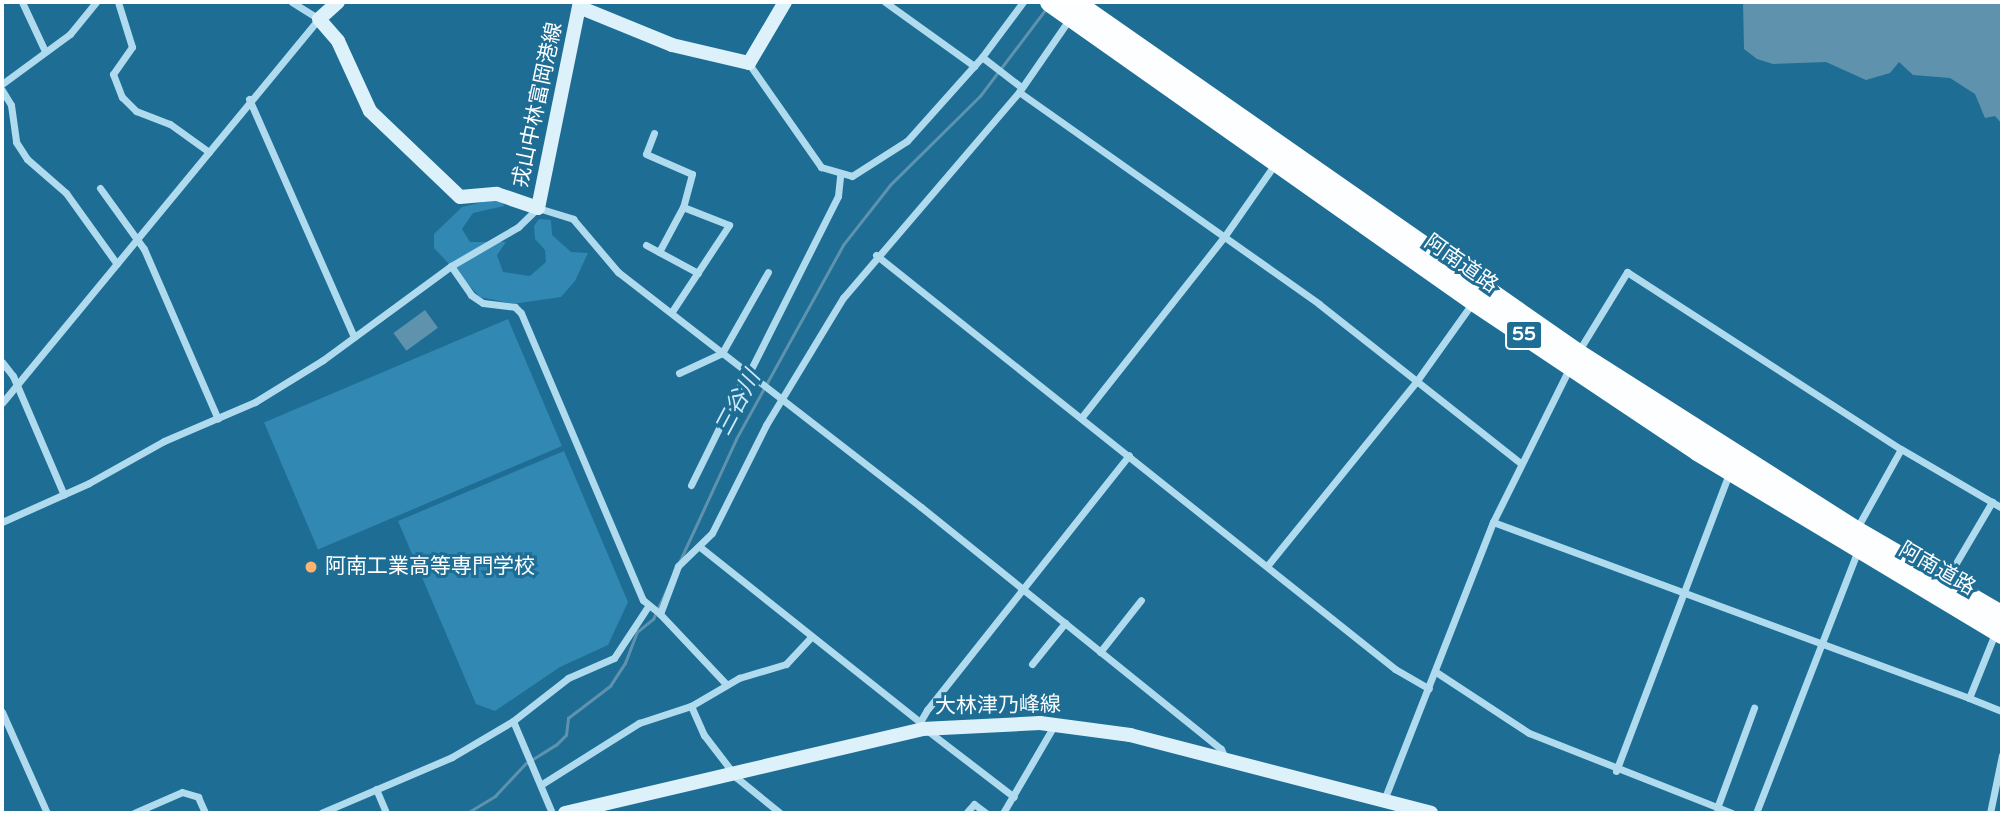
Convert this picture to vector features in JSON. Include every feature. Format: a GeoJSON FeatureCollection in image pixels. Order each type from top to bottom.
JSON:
{"type":"FeatureCollection","features":[{"type":"Feature","properties":{"kind":"highway","name":"阿南道路"},"geometry":{"type":"LineString","coordinates":[[1064,8],[1473,301],[1574,360],[1857,540],[2000,626]]}},
{"type":"Feature","properties":{"kind":"highway","name":"阿南道路"},"geometry":{"type":"LineString","coordinates":[[1064,8],[1730,471],[1857,540],[1945,582],[2000,626]]}},
{"type":"Feature","properties":{"kind":"main road"},"geometry":{"type":"LineString","coordinates":[[320,19],[338,2]]}},
{"type":"Feature","properties":{"kind":"main road"},"geometry":{"type":"LineString","coordinates":[[749,63],[785,2]]}},
{"type":"Feature","properties":{"kind":"main road","name":"戎山中林富岡港線"},"geometry":{"type":"LineString","coordinates":[[320,19],[338,41],[365,106],[452,192],[467,198],[497,194],[538,208],[580,4],[672,45],[749,63]]}},
{"type":"Feature","properties":{"kind":"main road","name":"大林津乃峰線"},"geometry":{"type":"LineString","coordinates":[[565,813],[923,727],[1055,724],[1130,735],[1225,758],[1390,806],[1431,813]]}},
{"type":"Feature","properties":{"kind":"street"},"geometry":{"type":"LineString","coordinates":[[22,2],[45,51]]}},
{"type":"Feature","properties":{"kind":"street"},"geometry":{"type":"LineString","coordinates":[[2,84],[70,34],[96,2]]}},
{"type":"Feature","properties":{"kind":"street"},"geometry":{"type":"LineString","coordinates":[[118,2],[132,47],[113,74],[122,97],[136,111],[170,124],[209,152]]}},
{"type":"Feature","properties":{"kind":"street"},"geometry":{"type":"LineString","coordinates":[[2,403],[209,152],[249,99],[320,19],[292,2]]}},
{"type":"Feature","properties":{"kind":"street"},"geometry":{"type":"LineString","coordinates":[[885,2],[974,66]]}},
{"type":"Feature","properties":{"kind":"street"},"geometry":{"type":"LineString","coordinates":[[749,63],[821,167],[840,176],[852,176],[907,141],[974,66],[986,59],[1023,2]]}},
{"type":"Feature","properties":{"kind":"street"},"geometry":{"type":"LineString","coordinates":[[321,813],[452,757],[513,720],[568,678],[614,658],[655,611],[678,566],[712,533],[781,402],[843,298],[1018,87],[1064,8]]}},
{"type":"Feature","properties":{"kind":"street"},"geometry":{"type":"LineString","coordinates":[[986,59],[1018,87],[1319,304],[1519,462]]}},
{"type":"Feature","properties":{"kind":"street"},"geometry":{"type":"LineString","coordinates":[[2,90],[10,105],[16,142],[27,159],[66,193],[117,264]]}},
{"type":"Feature","properties":{"kind":"street"},"geometry":{"type":"LineString","coordinates":[[249,99],[354,337]]}},
{"type":"Feature","properties":{"kind":"street"},"geometry":{"type":"LineString","coordinates":[[654,133],[646,154],[692,174],[683,207],[659,252]]}},
{"type":"Feature","properties":{"kind":"street"},"geometry":{"type":"LineString","coordinates":[[1081,418],[1224,237],[1277,161]]}},
{"type":"Feature","properties":{"kind":"street"},"geometry":{"type":"LineString","coordinates":[[691,485],[826,214],[838,196],[840,176]]}},
{"type":"Feature","properties":{"kind":"street"},"geometry":{"type":"LineString","coordinates":[[100,188],[137,239],[218,419]]}},
{"type":"Feature","properties":{"kind":"street"},"geometry":{"type":"LineString","coordinates":[[673,310],[729,225],[683,207]]}},
{"type":"Feature","properties":{"kind":"street"},"geometry":{"type":"LineString","coordinates":[[2,522],[64,495],[125,460],[255,402],[354,337],[451,266],[518,227],[538,208],[573,219],[602,257],[673,310],[769,393],[1065,623],[1221,749],[1225,758]]}},
{"type":"Feature","properties":{"kind":"street"},"geometry":{"type":"LineString","coordinates":[[646,245],[698,273]]}},
{"type":"Feature","properties":{"kind":"street"},"geometry":{"type":"LineString","coordinates":[[876,255],[1395,669],[1429,689]]}},
{"type":"Feature","properties":{"kind":"street"},"geometry":{"type":"LineString","coordinates":[[451,266],[477,299],[514,307],[521,313],[655,611],[726,684]]}},
{"type":"Feature","properties":{"kind":"street"},"geometry":{"type":"LineString","coordinates":[[679,373],[722,353],[768,272]]}},
{"type":"Feature","properties":{"kind":"street"},"geometry":{"type":"LineString","coordinates":[[1390,806],[1429,689],[1519,462],[1574,360],[1627,272],[1901,449],[2002,508]]}},
{"type":"Feature","properties":{"kind":"street"},"geometry":{"type":"LineString","coordinates":[[1267,566],[1416,382],[1473,301]]}},
{"type":"Feature","properties":{"kind":"street"},"geometry":{"type":"LineString","coordinates":[[2,362],[16,385],[64,495]]}},
{"type":"Feature","properties":{"kind":"street"},"geometry":{"type":"LineString","coordinates":[[1756,813],[1821,645],[1857,540],[1901,449]]}},
{"type":"Feature","properties":{"kind":"street"},"geometry":{"type":"LineString","coordinates":[[923,727],[1022,589],[1129,456]]}},
{"type":"Feature","properties":{"kind":"street"},"geometry":{"type":"LineString","coordinates":[[1616,771],[1730,471]]}},
{"type":"Feature","properties":{"kind":"street"},"geometry":{"type":"LineString","coordinates":[[1945,582],[1992,502]]}},
{"type":"Feature","properties":{"kind":"street"},"geometry":{"type":"LineString","coordinates":[[1493,522],[2002,711]]}},
{"type":"Feature","properties":{"kind":"street"},"geometry":{"type":"LineString","coordinates":[[700,547],[1014,797]]}},
{"type":"Feature","properties":{"kind":"street"},"geometry":{"type":"LineString","coordinates":[[1100,652],[1141,600]]}},
{"type":"Feature","properties":{"kind":"street"},"geometry":{"type":"LineString","coordinates":[[1032,664],[1065,623]]}},
{"type":"Feature","properties":{"kind":"street"},"geometry":{"type":"LineString","coordinates":[[1969,698],[2000,626]]}},
{"type":"Feature","properties":{"kind":"street"},"geometry":{"type":"LineString","coordinates":[[542,784],[639,723],[691,706],[726,684],[786,664],[811,637]]}},
{"type":"Feature","properties":{"kind":"street"},"geometry":{"type":"LineString","coordinates":[[1436,672],[1529,733],[1616,771],[1732,813]]}},
{"type":"Feature","properties":{"kind":"street"},"geometry":{"type":"LineString","coordinates":[[691,706],[704,734],[732,773],[780,813]]}},
{"type":"Feature","properties":{"kind":"street"},"geometry":{"type":"LineString","coordinates":[[1717,808],[1754,708]]}},
{"type":"Feature","properties":{"kind":"street"},"geometry":{"type":"LineString","coordinates":[[2,712],[47,813]]}},
{"type":"Feature","properties":{"kind":"street"},"geometry":{"type":"LineString","coordinates":[[513,720],[552,813]]}},
{"type":"Feature","properties":{"kind":"street"},"geometry":{"type":"LineString","coordinates":[[1003,813],[1055,724]]}},
{"type":"Feature","properties":{"kind":"street"},"geometry":{"type":"LineString","coordinates":[[1990,813],[2002,755]]}},
{"type":"Feature","properties":{"kind":"street"},"geometry":{"type":"LineString","coordinates":[[376,789],[386,813]]}},
{"type":"Feature","properties":{"kind":"street"},"geometry":{"type":"LineString","coordinates":[[134,813],[182,792],[198,797],[205,813]]}},
{"type":"Feature","properties":{"kind":"street"},"geometry":{"type":"LineString","coordinates":[[966,813],[974,804],[986,813]]}},
{"type":"Feature","properties":{"kind":"shaded area"},"geometry":{"type":"Polygon","coordinates":[[[1743,2],[2002,2],[2002,124],[1995,116],[1985,118],[1975,94],[1950,78],[1913,75],[1899,62],[1890,73],[1866,80],[1826,62],[1773,64],[1757,59],[1744,49],[1743,2]]]}},
{"type":"Feature","properties":{"kind":"shaded area"},"geometry":{"type":"Polygon","coordinates":[[[492,200],[502,201],[504,206],[473,213],[462,229],[470,242],[506,242],[497,255],[503,272],[530,276],[546,262],[545,250],[535,239],[534,226],[539,219],[551,220],[552,235],[571,252],[588,253],[575,281],[561,297],[513,304],[480,297],[434,248],[434,234],[462,207],[492,200]]]}},
{"type":"Feature","properties":{"kind":"shaded area"},"geometry":{"type":"Polygon","coordinates":[[[425,310],[438,328],[406,351],[393,333],[425,310]]]}},
{"type":"Feature","properties":{"kind":"shaded area"},"geometry":{"type":"Polygon","coordinates":[[[508,319],[562,446],[318,550],[264,423],[508,319]]]}},
{"type":"Feature","properties":{"kind":"shaded area"},"geometry":{"type":"Polygon","coordinates":[[[564,451],[628,602],[608,645],[560,667],[495,711],[476,704],[398,521],[564,451]]]}},
{"type":"Feature","properties":{"kind":"waterway","name":"三谷川"},"geometry":{"type":"LineString","coordinates":[[467,813],[495,796],[525,764],[556,745],[566,735],[568,718],[610,686],[625,663],[637,632],[653,619],[736,439],[843,245],[890,185],[980,96],[1045,10]]}},
{"type":"Feature","properties":{"kind":"place","name":"阿南工業高等専門学校"},"geometry":{"type":"Point","coordinates":[311,567]}}]}
